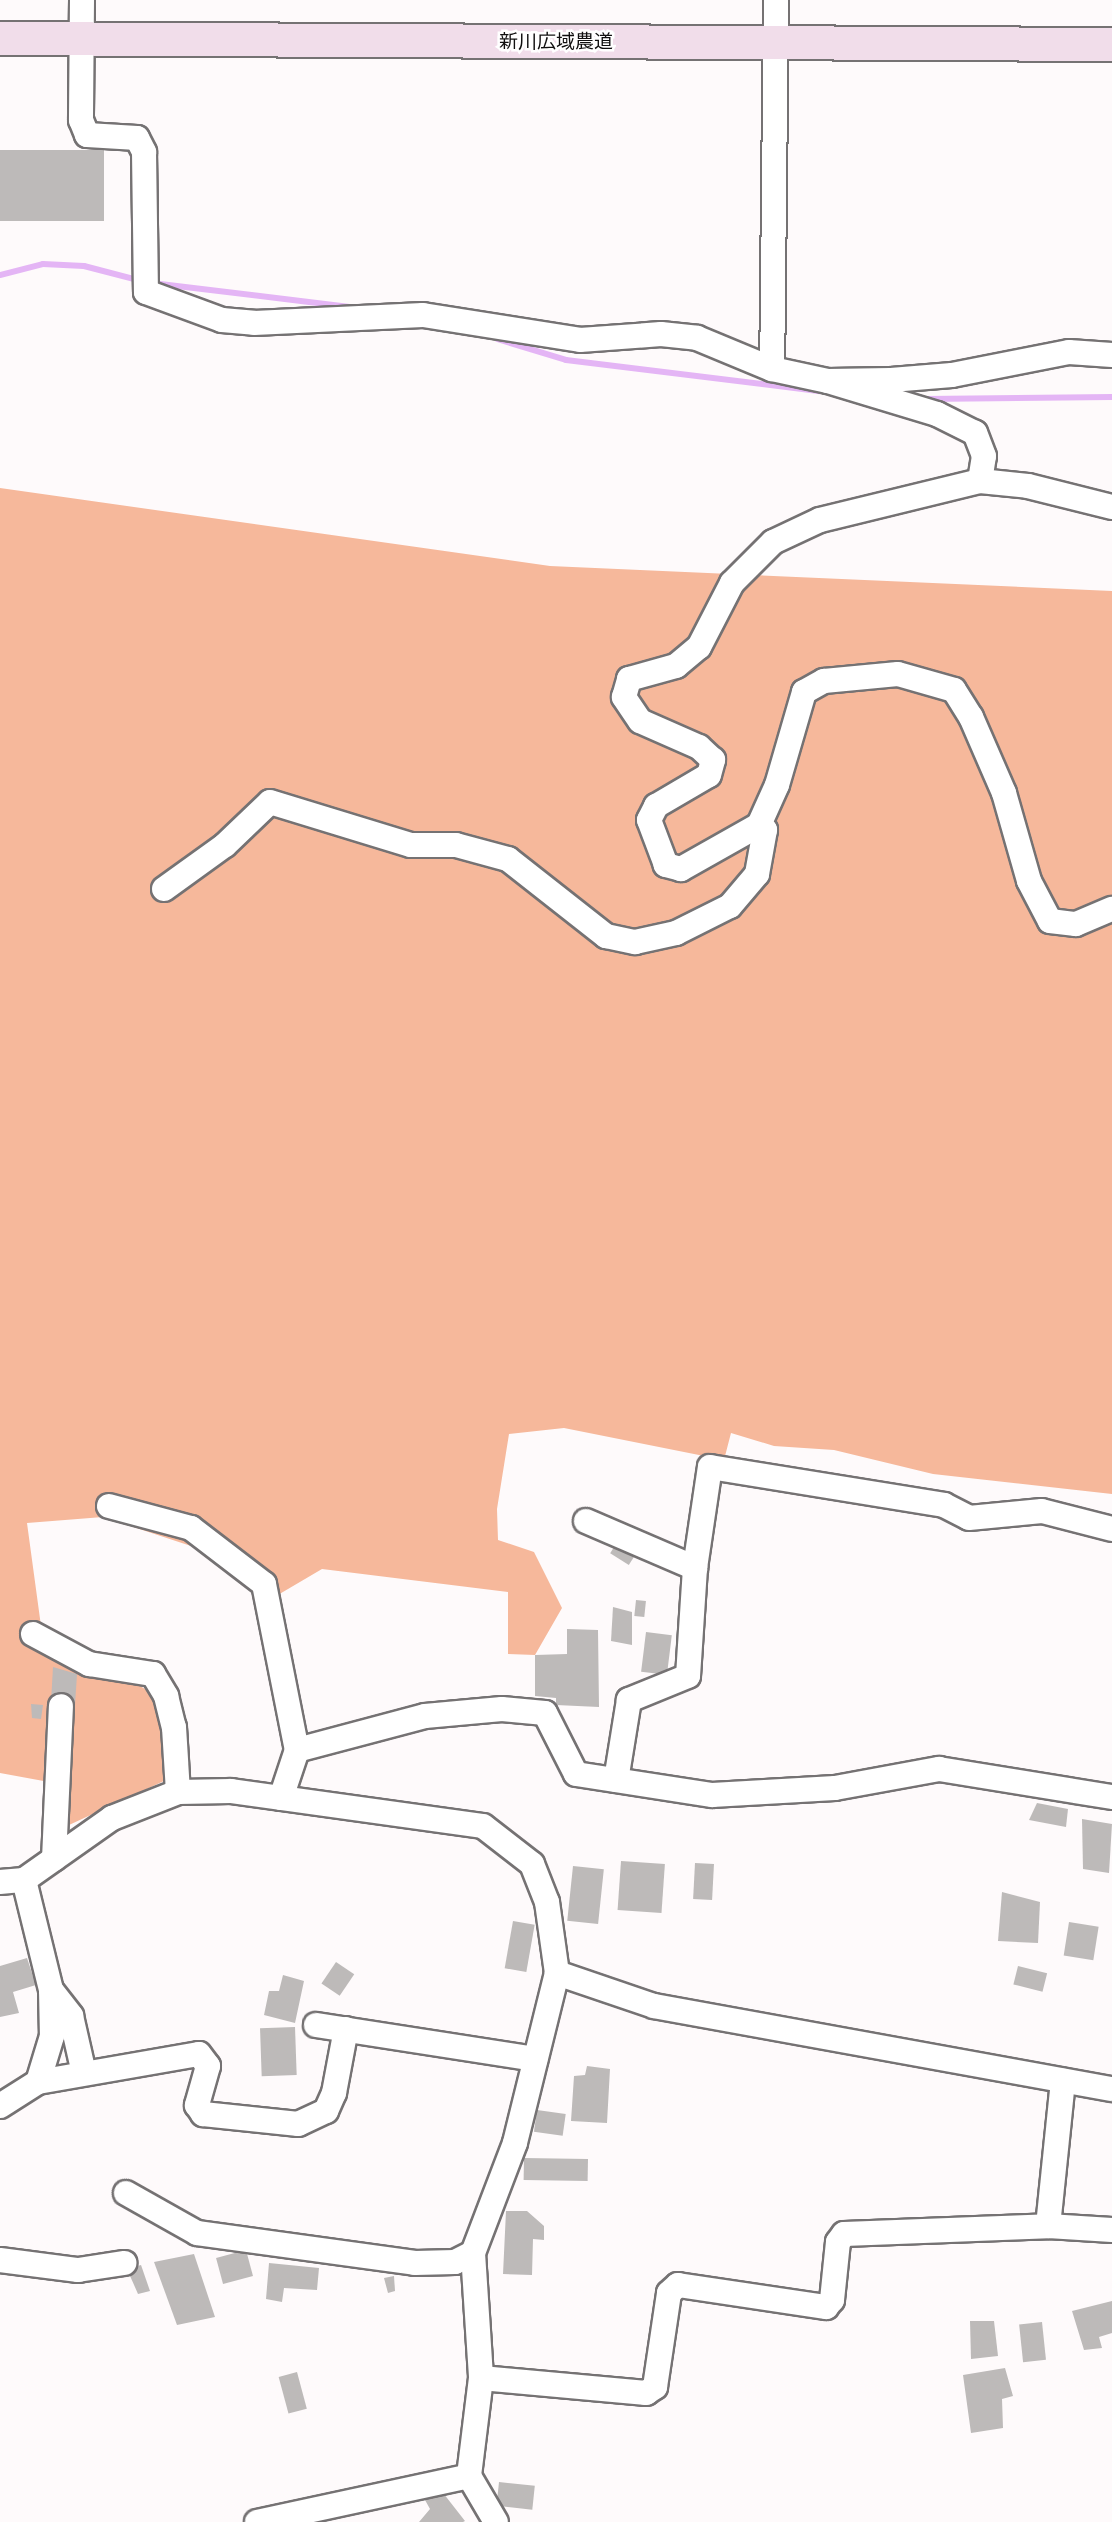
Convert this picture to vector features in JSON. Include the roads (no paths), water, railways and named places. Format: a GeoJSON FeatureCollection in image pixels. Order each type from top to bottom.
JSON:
{"type":"FeatureCollection","features":[{"type":"Feature","properties":{"kind":"street"},"geometry":{"type":"LineString","coordinates":[[82,0],[81,120],[87,135],[137,138],[144,152],[146,292],[222,320],[254,323],[423,315],[580,340],[661,334],[697,338],[772,369],[828,381],[937,414],[975,433],[984,456],[980,481]]}},
{"type":"Feature","properties":{"kind":"street"},"geometry":{"type":"LineString","coordinates":[[772,369],[776,0]]}},
{"type":"Feature","properties":{"kind":"street","name":"新川広域農道"},"geometry":{"type":"LineString","coordinates":[[0,38],[1112,44]]}},
{"type":"Feature","properties":{"kind":"street"},"geometry":{"type":"LineString","coordinates":[[828,381],[952,375],[1069,352],[1112,355]]}},
{"type":"Feature","properties":{"kind":"street"},"geometry":{"type":"LineString","coordinates":[[1112,507],[1028,486],[980,481],[820,520],[773,542],[732,583],[699,646],[676,666],[629,679],[624,698],[640,721],[699,747],[713,760],[709,775],[656,806],[649,820],[666,865],[681,869],[703,860],[759,825],[777,786],[804,692],[824,681],[898,674],[954,690],[1003,793],[1029,881],[1050,921],[1076,924],[1112,909]]}},
{"type":"Feature","properties":{"kind":"street"},"geometry":{"type":"LineString","coordinates":[[164,889],[225,845],[270,802],[411,845],[456,845],[508,859],[606,936],[635,942],[676,933],[730,906],[757,874],[765,852],[765,830],[759,825]]}},
{"type":"Feature","properties":{"kind":"street"},"geometry":{"type":"LineString","coordinates":[[616,1780],[629,1700],[688,1676],[695,1568],[710,1467],[944,1505],[969,1518],[1042,1511],[1112,1530]]}},
{"type":"Feature","properties":{"kind":"street"},"geometry":{"type":"LineString","coordinates":[[109,1506],[191,1528],[264,1584],[297,1750],[281,1798]]}},
{"type":"Feature","properties":{"kind":"street"},"geometry":{"type":"LineString","coordinates":[[586,1521],[695,1568]]}},
{"type":"Feature","properties":{"kind":"street"},"geometry":{"type":"LineString","coordinates":[[33,1634],[89,1664],[153,1674],[166,1696],[174,1727],[178,1792]]}},
{"type":"Feature","properties":{"kind":"street"},"geometry":{"type":"LineString","coordinates":[[54,1859],[61,1706]]}},
{"type":"Feature","properties":{"kind":"street"},"geometry":{"type":"LineString","coordinates":[[297,1750],[425,1716],[502,1709],[545,1713],[576,1774],[712,1795],[835,1787],[939,1769],[1112,1797]]}},
{"type":"Feature","properties":{"kind":"street"},"geometry":{"type":"LineString","coordinates":[[38,2082],[52,2036],[51,1990],[12,1881],[54,1859],[112,1818],[178,1792],[231,1791],[483,1826],[531,1864],[547,1902],[557,1973],[515,2143],[474,2253],[481,2378],[469,2476],[487,2519]]}},
{"type":"Feature","properties":{"kind":"street"},"geometry":{"type":"LineString","coordinates":[[557,1973],[654,2006],[1112,2088]]}},
{"type":"Feature","properties":{"kind":"street"},"geometry":{"type":"LineString","coordinates":[[51,1990],[71,2015],[84,2073]]}},
{"type":"Feature","properties":{"kind":"street"},"geometry":{"type":"LineString","coordinates":[[316,2025],[535,2059]]}},
{"type":"Feature","properties":{"kind":"street"},"geometry":{"type":"LineString","coordinates":[[0,2106],[38,2082],[199,2054],[208,2066],[197,2105],[203,2114],[298,2124],[326,2110],[334,2093],[346,2029]]}},
{"type":"Feature","properties":{"kind":"street"},"geometry":{"type":"LineString","coordinates":[[1048,2227],[1063,2081]]}},
{"type":"Feature","properties":{"kind":"street"},"geometry":{"type":"LineString","coordinates":[[126,2193],[197,2233],[415,2263],[455,2262],[474,2253]]}},
{"type":"Feature","properties":{"kind":"street"},"geometry":{"type":"LineString","coordinates":[[481,2378],[646,2393],[655,2387],[669,2293],[678,2285],[826,2307],[832,2300],[838,2242],[844,2234],[1048,2227],[1112,2230]]}},
{"type":"Feature","properties":{"kind":"street"},"geometry":{"type":"LineString","coordinates":[[0,2260],[78,2270],[124,2263]]}},
{"type":"Feature","properties":{"kind":"street"},"geometry":{"type":"LineString","coordinates":[[257,2522],[469,2476]]}},
{"type":"Feature","properties":{"kind":"waterway"},"geometry":{"type":"LineString","coordinates":[[0,275],[43,264],[84,266],[141,281]]}},
{"type":"Feature","properties":{"kind":"waterway"},"geometry":{"type":"LineString","coordinates":[[152,283],[350,307]]}},
{"type":"Feature","properties":{"kind":"waterway"},"geometry":{"type":"LineString","coordinates":[[497,339],[566,360],[820,391]]}},
{"type":"Feature","properties":{"kind":"waterway"},"geometry":{"type":"LineString","coordinates":[[925,399],[1112,397]]}}]}
